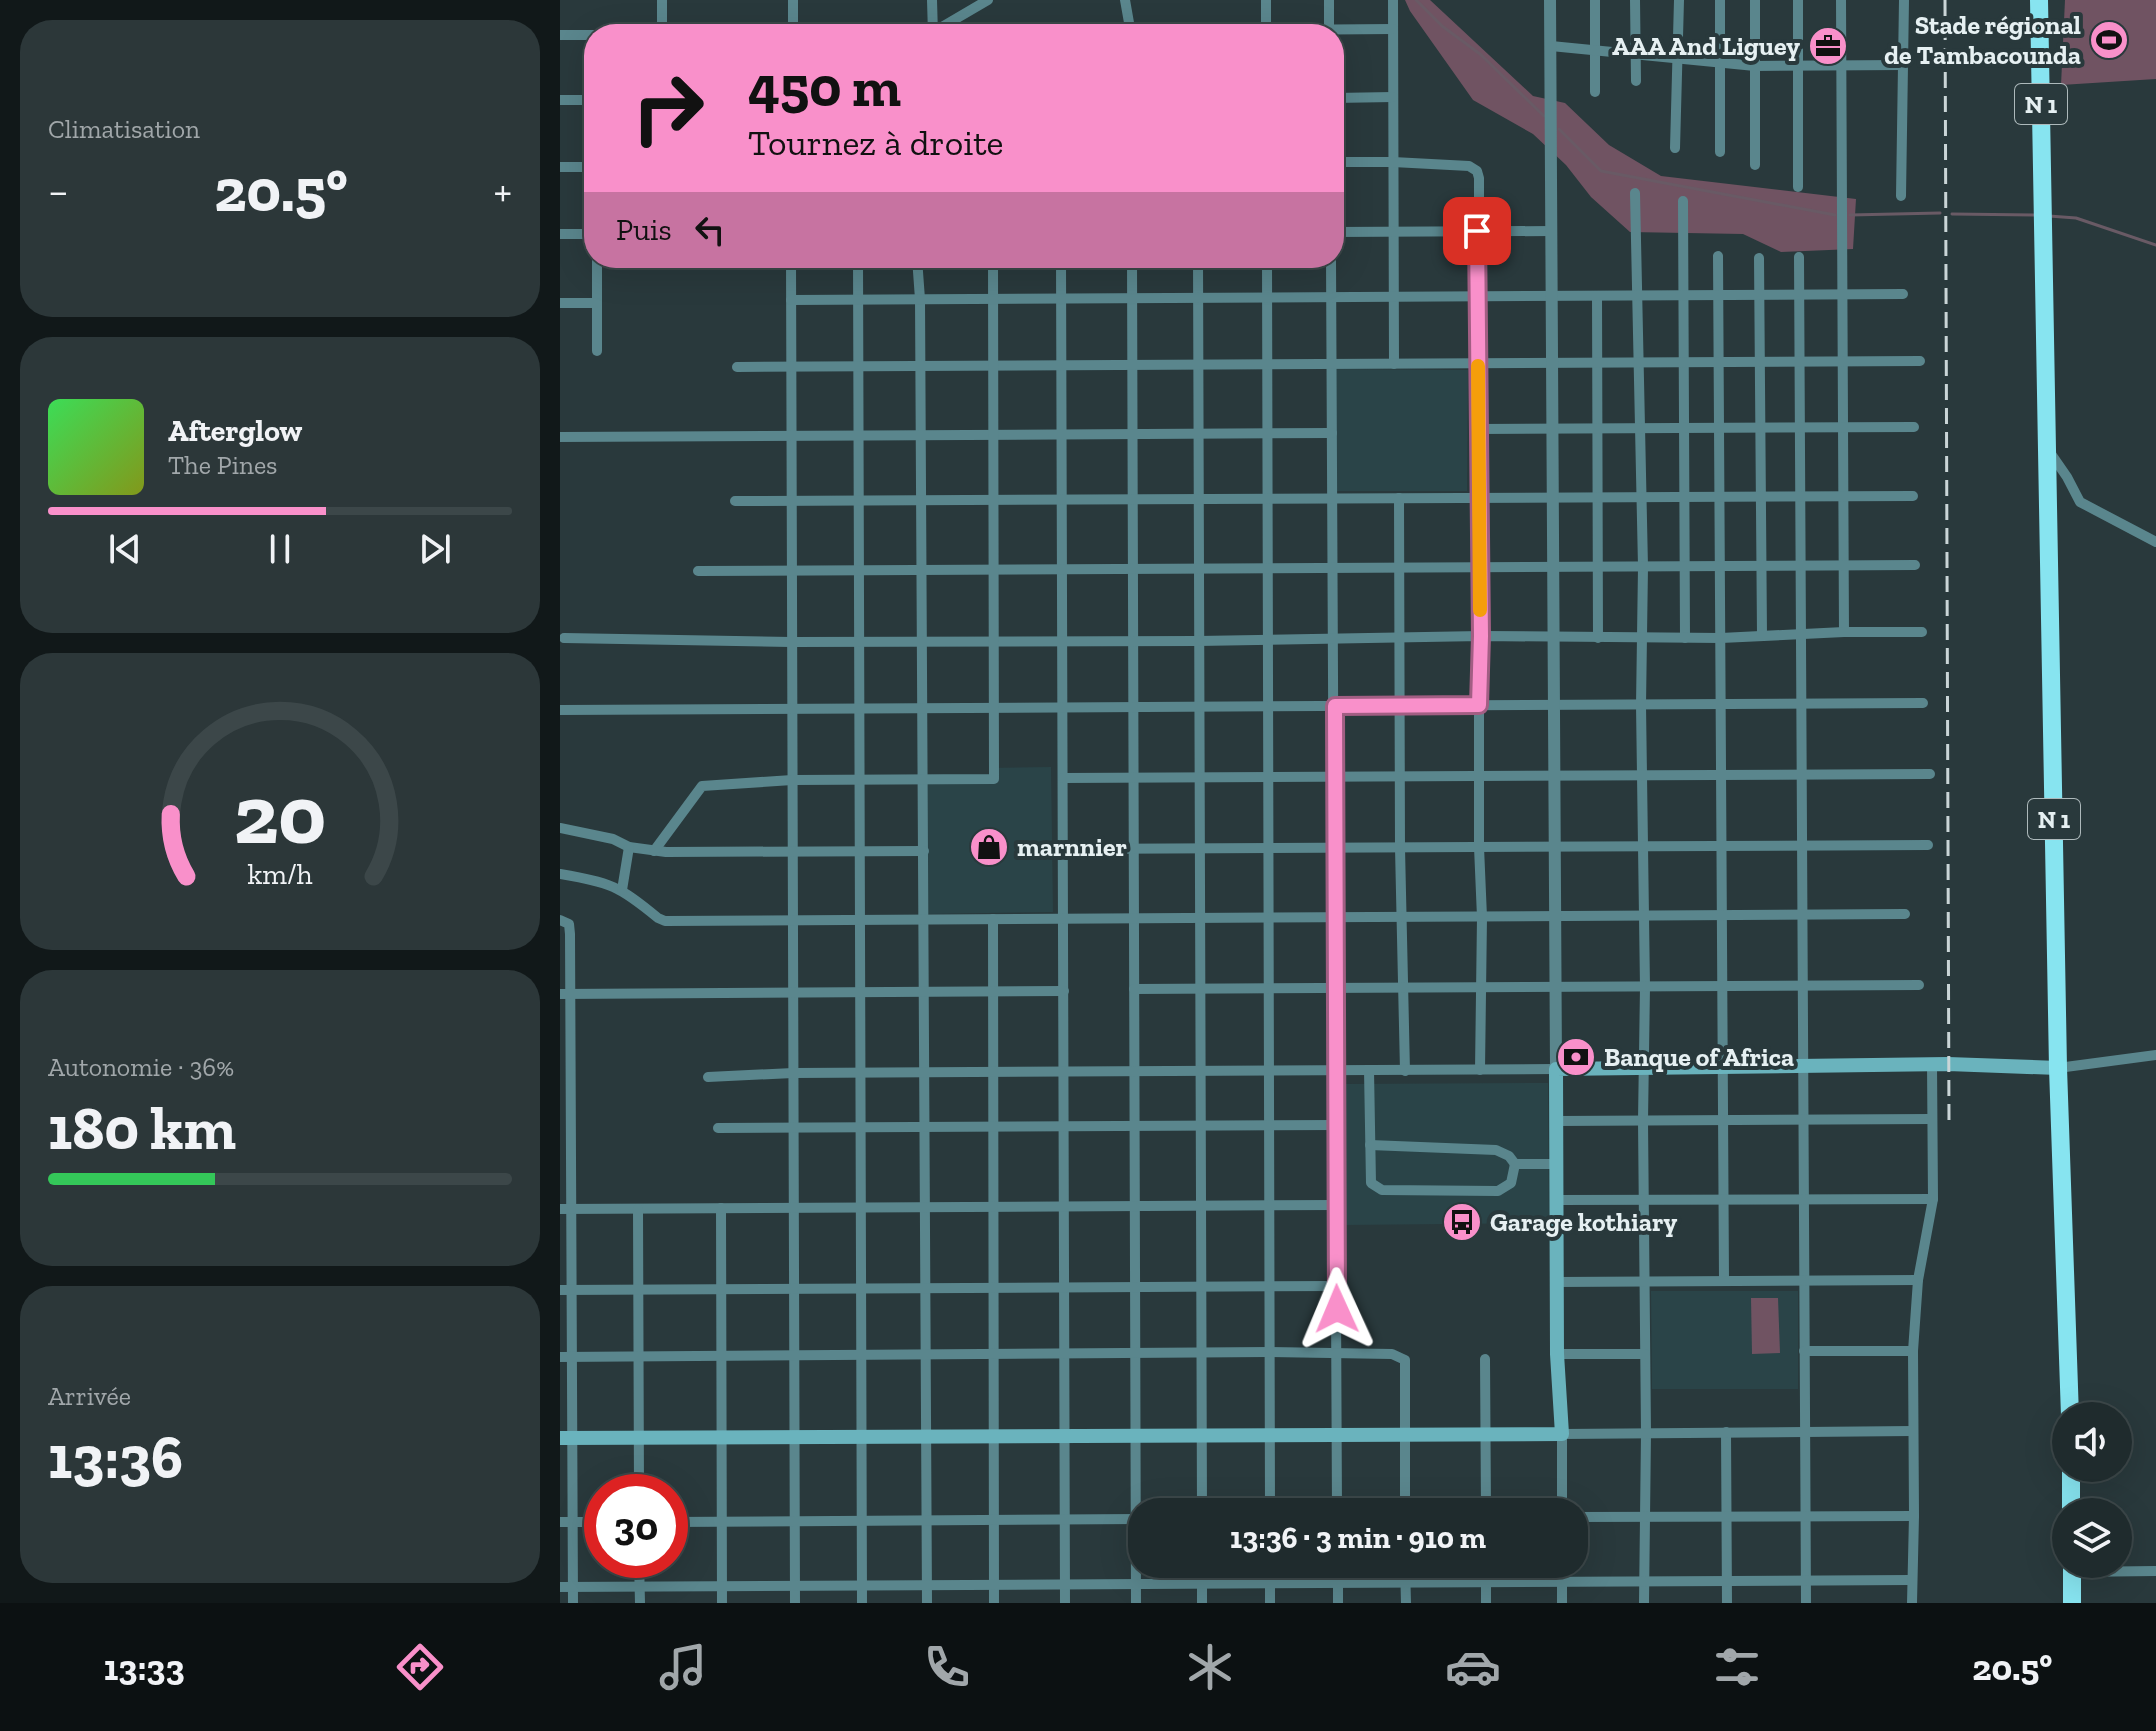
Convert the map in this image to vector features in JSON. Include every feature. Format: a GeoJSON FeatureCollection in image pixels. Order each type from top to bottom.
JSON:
{"type":"FeatureCollection","features":[{"type":"Feature","properties":{"kind":"highway","name":"N 1"},"geometry":{"type":"LineString","coordinates":[[2039,0],[2058,1068],[2070,1402]]}},
{"type":"Feature","properties":{"kind":"highway"},"geometry":{"type":"LineString","coordinates":[[2072,1578],[2072,1603]]}},
{"type":"Feature","properties":{"kind":"main road"},"geometry":{"type":"LineString","coordinates":[[566,1438],[1562,1434],[1557,1354],[1556,1069],[1932,1064],[2058,1068]]}},
{"type":"Feature","properties":{"kind":"street"},"geometry":{"type":"LineString","coordinates":[[662,0],[662,24]]}},
{"type":"Feature","properties":{"kind":"street"},"geometry":{"type":"LineString","coordinates":[[793,0],[793,24]]}},
{"type":"Feature","properties":{"kind":"street"},"geometry":{"type":"LineString","coordinates":[[932,0],[932,24]]}},
{"type":"Feature","properties":{"kind":"street"},"geometry":{"type":"LineString","coordinates":[[947,24],[988,0]]}},
{"type":"Feature","properties":{"kind":"street"},"geometry":{"type":"LineString","coordinates":[[1125,0],[1130,24]]}},
{"type":"Feature","properties":{"kind":"street"},"geometry":{"type":"LineString","coordinates":[[1266,0],[1266,24]]}},
{"type":"Feature","properties":{"kind":"street"},"geometry":{"type":"LineString","coordinates":[[1329,0],[1329,24]]}},
{"type":"Feature","properties":{"kind":"street"},"geometry":{"type":"LineString","coordinates":[[1393,0],[1394,364]]}},
{"type":"Feature","properties":{"kind":"street"},"geometry":{"type":"LineString","coordinates":[[708,1077],[793,1073],[1556,1069],[1550,0]]}},
{"type":"Feature","properties":{"kind":"street"},"geometry":{"type":"LineString","coordinates":[[1595,0],[1595,92]]}},
{"type":"Feature","properties":{"kind":"street"},"geometry":{"type":"LineString","coordinates":[[1635,0],[1636,81]]}},
{"type":"Feature","properties":{"kind":"street"},"geometry":{"type":"LineString","coordinates":[[1675,148],[1679,0]]}},
{"type":"Feature","properties":{"kind":"street"},"geometry":{"type":"LineString","coordinates":[[1720,0],[1720,152]]}},
{"type":"Feature","properties":{"kind":"street"},"geometry":{"type":"LineString","coordinates":[[1755,0],[1755,165]]}},
{"type":"Feature","properties":{"kind":"street"},"geometry":{"type":"LineString","coordinates":[[1798,0],[1798,187]]}},
{"type":"Feature","properties":{"kind":"street"},"geometry":{"type":"LineString","coordinates":[[1841,0],[1844,632]]}},
{"type":"Feature","properties":{"kind":"street"},"geometry":{"type":"LineString","coordinates":[[1901,196],[1904,0]]}},
{"type":"Feature","properties":{"kind":"street"},"geometry":{"type":"LineString","coordinates":[[1344,31],[1393,29]]}},
{"type":"Feature","properties":{"kind":"street"},"geometry":{"type":"LineString","coordinates":[[560,35],[584,35]]}},
{"type":"Feature","properties":{"kind":"street"},"geometry":{"type":"LineString","coordinates":[[1551,46],[1755,66],[1903,65]]}},
{"type":"Feature","properties":{"kind":"street"},"geometry":{"type":"LineString","coordinates":[[1344,98],[1393,97]]}},
{"type":"Feature","properties":{"kind":"street"},"geometry":{"type":"LineString","coordinates":[[560,100],[584,100]]}},
{"type":"Feature","properties":{"kind":"street"},"geometry":{"type":"LineString","coordinates":[[1344,162],[1469,166],[1477,171],[1479,178],[1480,1070]]}},
{"type":"Feature","properties":{"kind":"street"},"geometry":{"type":"LineString","coordinates":[[560,167],[584,167]]}},
{"type":"Feature","properties":{"kind":"street"},"geometry":{"type":"LineString","coordinates":[[1635,193],[1643,567],[1641,705],[1646,1068],[1643,1121],[1644,1603]]}},
{"type":"Feature","properties":{"kind":"street"},"geometry":{"type":"LineString","coordinates":[[1683,201],[1685,638]]}},
{"type":"Feature","properties":{"kind":"street"},"geometry":{"type":"LineString","coordinates":[[1344,232],[1552,231]]}},
{"type":"Feature","properties":{"kind":"street"},"geometry":{"type":"LineString","coordinates":[[560,234],[584,234]]}},
{"type":"Feature","properties":{"kind":"street"},"geometry":{"type":"LineString","coordinates":[[1718,256],[1724,1281]]}},
{"type":"Feature","properties":{"kind":"street"},"geometry":{"type":"LineString","coordinates":[[1799,257],[1806,1603]]}},
{"type":"Feature","properties":{"kind":"street"},"geometry":{"type":"LineString","coordinates":[[1759,258],[1762,636]]}},
{"type":"Feature","properties":{"kind":"street"},"geometry":{"type":"LineString","coordinates":[[597,268],[597,351]]}},
{"type":"Feature","properties":{"kind":"street"},"geometry":{"type":"LineString","coordinates":[[791,268],[795,1603]]}},
{"type":"Feature","properties":{"kind":"street"},"geometry":{"type":"LineString","coordinates":[[858,268],[862,1603]]}},
{"type":"Feature","properties":{"kind":"street"},"geometry":{"type":"LineString","coordinates":[[918,268],[921,366],[927,1603]]}},
{"type":"Feature","properties":{"kind":"street"},"geometry":{"type":"LineString","coordinates":[[654,851],[702,786],[792,780],[994,779],[993,268]]}},
{"type":"Feature","properties":{"kind":"street"},"geometry":{"type":"LineString","coordinates":[[1061,268],[1065,1603]]}},
{"type":"Feature","properties":{"kind":"street"},"geometry":{"type":"LineString","coordinates":[[1132,268],[1135,1435],[1138,1498]]}},
{"type":"Feature","properties":{"kind":"street"},"geometry":{"type":"LineString","coordinates":[[1198,268],[1202,1498]]}},
{"type":"Feature","properties":{"kind":"street"},"geometry":{"type":"LineString","coordinates":[[1267,268],[1270,1498]]}},
{"type":"Feature","properties":{"kind":"street"},"geometry":{"type":"LineString","coordinates":[[1331,268],[1337,1498]]}},
{"type":"Feature","properties":{"kind":"street"},"geometry":{"type":"LineString","coordinates":[[791,300],[1903,294]]}},
{"type":"Feature","properties":{"kind":"street"},"geometry":{"type":"LineString","coordinates":[[1597,296],[1598,638]]}},
{"type":"Feature","properties":{"kind":"street"},"geometry":{"type":"LineString","coordinates":[[560,303],[597,303]]}},
{"type":"Feature","properties":{"kind":"street"},"geometry":{"type":"LineString","coordinates":[[737,367],[1920,361]]}},
{"type":"Feature","properties":{"kind":"street"},"geometry":{"type":"LineString","coordinates":[[1478,429],[1914,427]]}},
{"type":"Feature","properties":{"kind":"street"},"geometry":{"type":"LineString","coordinates":[[560,437],[1332,433]]}},
{"type":"Feature","properties":{"kind":"street"},"geometry":{"type":"LineString","coordinates":[[2048,450],[2080,502],[2156,542]]}},
{"type":"Feature","properties":{"kind":"street"},"geometry":{"type":"LineString","coordinates":[[735,501],[1913,496]]}},
{"type":"Feature","properties":{"kind":"street"},"geometry":{"type":"LineString","coordinates":[[1399,498],[1400,848],[1405,1071]]}},
{"type":"Feature","properties":{"kind":"street"},"geometry":{"type":"LineString","coordinates":[[698,571],[1915,565]]}},
{"type":"Feature","properties":{"kind":"street"},"geometry":{"type":"LineString","coordinates":[[564,638],[791,642],[1198,641],[1481,636],[1721,638],[1922,632]]}},
{"type":"Feature","properties":{"kind":"street"},"geometry":{"type":"LineString","coordinates":[[560,710],[1923,703]]}},
{"type":"Feature","properties":{"kind":"street"},"geometry":{"type":"LineString","coordinates":[[1063,778],[1930,774]]}},
{"type":"Feature","properties":{"kind":"street"},"geometry":{"type":"LineString","coordinates":[[560,828],[654,851],[924,851]]}},
{"type":"Feature","properties":{"kind":"street"},"geometry":{"type":"LineString","coordinates":[[1063,849],[1928,845]]}},
{"type":"Feature","properties":{"kind":"street"},"geometry":{"type":"LineString","coordinates":[[622,890],[629,847]]}},
{"type":"Feature","properties":{"kind":"street"},"geometry":{"type":"LineString","coordinates":[[560,874],[599,881],[622,890],[665,921],[1905,914]]}},
{"type":"Feature","properties":{"kind":"street"},"geometry":{"type":"LineString","coordinates":[[993,919],[994,1603]]}},
{"type":"Feature","properties":{"kind":"street"},"geometry":{"type":"LineString","coordinates":[[560,920],[569,924],[570,934],[566,994],[566,1209],[572,1290],[572,1357],[566,1438],[573,1522],[573,1603]]}},
{"type":"Feature","properties":{"kind":"street"},"geometry":{"type":"LineString","coordinates":[[1134,989],[1919,985]]}},
{"type":"Feature","properties":{"kind":"street"},"geometry":{"type":"LineString","coordinates":[[566,994],[1064,991]]}},
{"type":"Feature","properties":{"kind":"street"},"geometry":{"type":"LineString","coordinates":[[2058,1068],[2156,1055]]}},
{"type":"Feature","properties":{"kind":"street"},"geometry":{"type":"LineString","coordinates":[[1912,1603],[1913,1351],[1918,1280],[1933,1199],[1932,1064]]}},
{"type":"Feature","properties":{"kind":"street"},"geometry":{"type":"LineString","coordinates":[[1369,1070],[1370,1145],[1371,1183],[1382,1190],[1498,1191],[1511,1183],[1515,1164],[1509,1156],[1496,1150],[1370,1145]]}},
{"type":"Feature","properties":{"kind":"street"},"geometry":{"type":"LineString","coordinates":[[1557,1121],[1932,1119]]}},
{"type":"Feature","properties":{"kind":"street"},"geometry":{"type":"LineString","coordinates":[[718,1128],[1337,1125]]}},
{"type":"Feature","properties":{"kind":"street"},"geometry":{"type":"LineString","coordinates":[[1515,1164],[1557,1164]]}},
{"type":"Feature","properties":{"kind":"street"},"geometry":{"type":"LineString","coordinates":[[1557,1200],[1933,1199]]}},
{"type":"Feature","properties":{"kind":"street"},"geometry":{"type":"LineString","coordinates":[[566,1209],[1336,1205]]}},
{"type":"Feature","properties":{"kind":"street"},"geometry":{"type":"LineString","coordinates":[[721,1208],[722,1603]]}},
{"type":"Feature","properties":{"kind":"street"},"geometry":{"type":"LineString","coordinates":[[638,1209],[639,1474]]}},
{"type":"Feature","properties":{"kind":"street"},"geometry":{"type":"LineString","coordinates":[[1557,1282],[1918,1280]]}},
{"type":"Feature","properties":{"kind":"street"},"geometry":{"type":"LineString","coordinates":[[560,1290],[1336,1286]]}},
{"type":"Feature","properties":{"kind":"street"},"geometry":{"type":"LineString","coordinates":[[1804,1351],[1913,1351]]}},
{"type":"Feature","properties":{"kind":"street"},"geometry":{"type":"LineString","coordinates":[[560,1357],[1201,1352],[1392,1354],[1405,1360],[1405,1498]]}},
{"type":"Feature","properties":{"kind":"street"},"geometry":{"type":"LineString","coordinates":[[1557,1354],[1645,1354]]}},
{"type":"Feature","properties":{"kind":"street"},"geometry":{"type":"LineString","coordinates":[[1485,1359],[1486,1498]]}},
{"type":"Feature","properties":{"kind":"street"},"geometry":{"type":"LineString","coordinates":[[1562,1498],[1562,1434],[1913,1431]]}},
{"type":"Feature","properties":{"kind":"street"},"geometry":{"type":"LineString","coordinates":[[1726,1432],[1727,1603]]}},
{"type":"Feature","properties":{"kind":"street"},"geometry":{"type":"LineString","coordinates":[[1588,1517],[1914,1516]]}},
{"type":"Feature","properties":{"kind":"street"},"geometry":{"type":"LineString","coordinates":[[688,1522],[1128,1519]]}},
{"type":"Feature","properties":{"kind":"street"},"geometry":{"type":"LineString","coordinates":[[560,1522],[584,1522]]}},
{"type":"Feature","properties":{"kind":"street"},"geometry":{"type":"LineString","coordinates":[[2132,1570],[2156,1571]]}},
{"type":"Feature","properties":{"kind":"street"},"geometry":{"type":"LineString","coordinates":[[640,1578],[640,1603]]}},
{"type":"Feature","properties":{"kind":"street"},"geometry":{"type":"LineString","coordinates":[[1136,1578],[1136,1603]]}},
{"type":"Feature","properties":{"kind":"street"},"geometry":{"type":"LineString","coordinates":[[1202,1578],[1202,1603]]}},
{"type":"Feature","properties":{"kind":"street"},"geometry":{"type":"LineString","coordinates":[[1270,1578],[1270,1603]]}},
{"type":"Feature","properties":{"kind":"street"},"geometry":{"type":"LineString","coordinates":[[1338,1578],[1338,1603]]}},
{"type":"Feature","properties":{"kind":"street"},"geometry":{"type":"LineString","coordinates":[[1405,1578],[1406,1603]]}},
{"type":"Feature","properties":{"kind":"street"},"geometry":{"type":"LineString","coordinates":[[1486,1578],[1486,1603]]}},
{"type":"Feature","properties":{"kind":"street"},"geometry":{"type":"LineString","coordinates":[[1562,1578],[1562,1603]]}},
{"type":"Feature","properties":{"kind":"street"},"geometry":{"type":"LineString","coordinates":[[560,1587],[1911,1580]]}},
{"type":"Feature","properties":{"kind":"shaded area"},"geometry":{"type":"Polygon","coordinates":[[[1405,0],[1430,0],[1533,96],[1565,103],[1609,145],[1661,176],[1856,199],[1853,249],[1781,252],[1743,234],[1630,232],[1591,197],[1566,165],[1533,134],[1473,100],[1405,0]]]}},
{"type":"Feature","properties":{"kind":"shaded area","name":"Stade régional de Tambacounda"},"geometry":{"type":"Polygon","coordinates":[[[2065,0],[2156,0],[2156,79],[2061,85],[2065,0]]]}},
{"type":"Feature","properties":{"kind":"shaded area"},"geometry":{"type":"Polygon","coordinates":[[[1336,369],[1468,370],[1467,491],[1335,491],[1336,369]]]}},
{"type":"Feature","properties":{"kind":"shaded area","name":"marnnier"},"geometry":{"type":"Polygon","coordinates":[[[1051,767],[1053,912],[926,914],[924,782],[990,781],[990,768],[1051,767]]]}},
{"type":"Feature","properties":{"kind":"shaded area"},"geometry":{"type":"Polygon","coordinates":[[[1548,1083],[1549,1223],[1345,1225],[1344,1084],[1548,1083]]]}},
{"type":"Feature","properties":{"kind":"shaded area"},"geometry":{"type":"Polygon","coordinates":[[[1651,1291],[1798,1291],[1798,1389],[1652,1389],[1651,1291]]]}},
{"type":"Feature","properties":{"kind":"shaded area"},"geometry":{"type":"Polygon","coordinates":[[[1751,1298],[1778,1298],[1780,1353],[1752,1354],[1751,1298]]]}},
{"type":"Feature","properties":{"kind":"waterway"},"geometry":{"type":"LineString","coordinates":[[1416,0],[1442,26],[1480,54],[1544,116]]}},
{"type":"Feature","properties":{"kind":"waterway"},"geometry":{"type":"LineString","coordinates":[[1559,129],[1601,171],[1835,215]]}},
{"type":"Feature","properties":{"kind":"waterway"},"geometry":{"type":"LineString","coordinates":[[1850,215],[1940,213]]}},
{"type":"Feature","properties":{"kind":"waterway"},"geometry":{"type":"LineString","coordinates":[[1952,214],[2037,215]]}},
{"type":"Feature","properties":{"kind":"waterway"},"geometry":{"type":"LineString","coordinates":[[2049,216],[2076,218],[2156,245]]}},
{"type":"Feature","properties":{"kind":"railway"},"geometry":{"type":"LineString","coordinates":[[1945,0],[1949,1122]]}},
{"type":"Feature","properties":{"kind":"slow traffic"},"geometry":{"type":"LineString","coordinates":[[1478,366],[1480,610]]}},
{"type":"Feature","properties":{"kind":"place","name":"Stade régional de Tambacounda"},"geometry":{"type":"Point","coordinates":[2109,40]}},
{"type":"Feature","properties":{"kind":"place","name":"AAA And Liguey"},"geometry":{"type":"Point","coordinates":[1828,46]}},
{"type":"Feature","properties":{"kind":"place","name":"marnnier"},"geometry":{"type":"Point","coordinates":[989,847]}},
{"type":"Feature","properties":{"kind":"place","name":"Banque of Africa"},"geometry":{"type":"Point","coordinates":[1576,1057]}},
{"type":"Feature","properties":{"kind":"place","name":"Garage kothiary"},"geometry":{"type":"Point","coordinates":[1462,1222]}},
{"type":"Feature","properties":{"kind":"route"},"geometry":{"type":"LineString","coordinates":[[1337,1309],[1335,706],[1479,705],[1477,231]]}}]}
